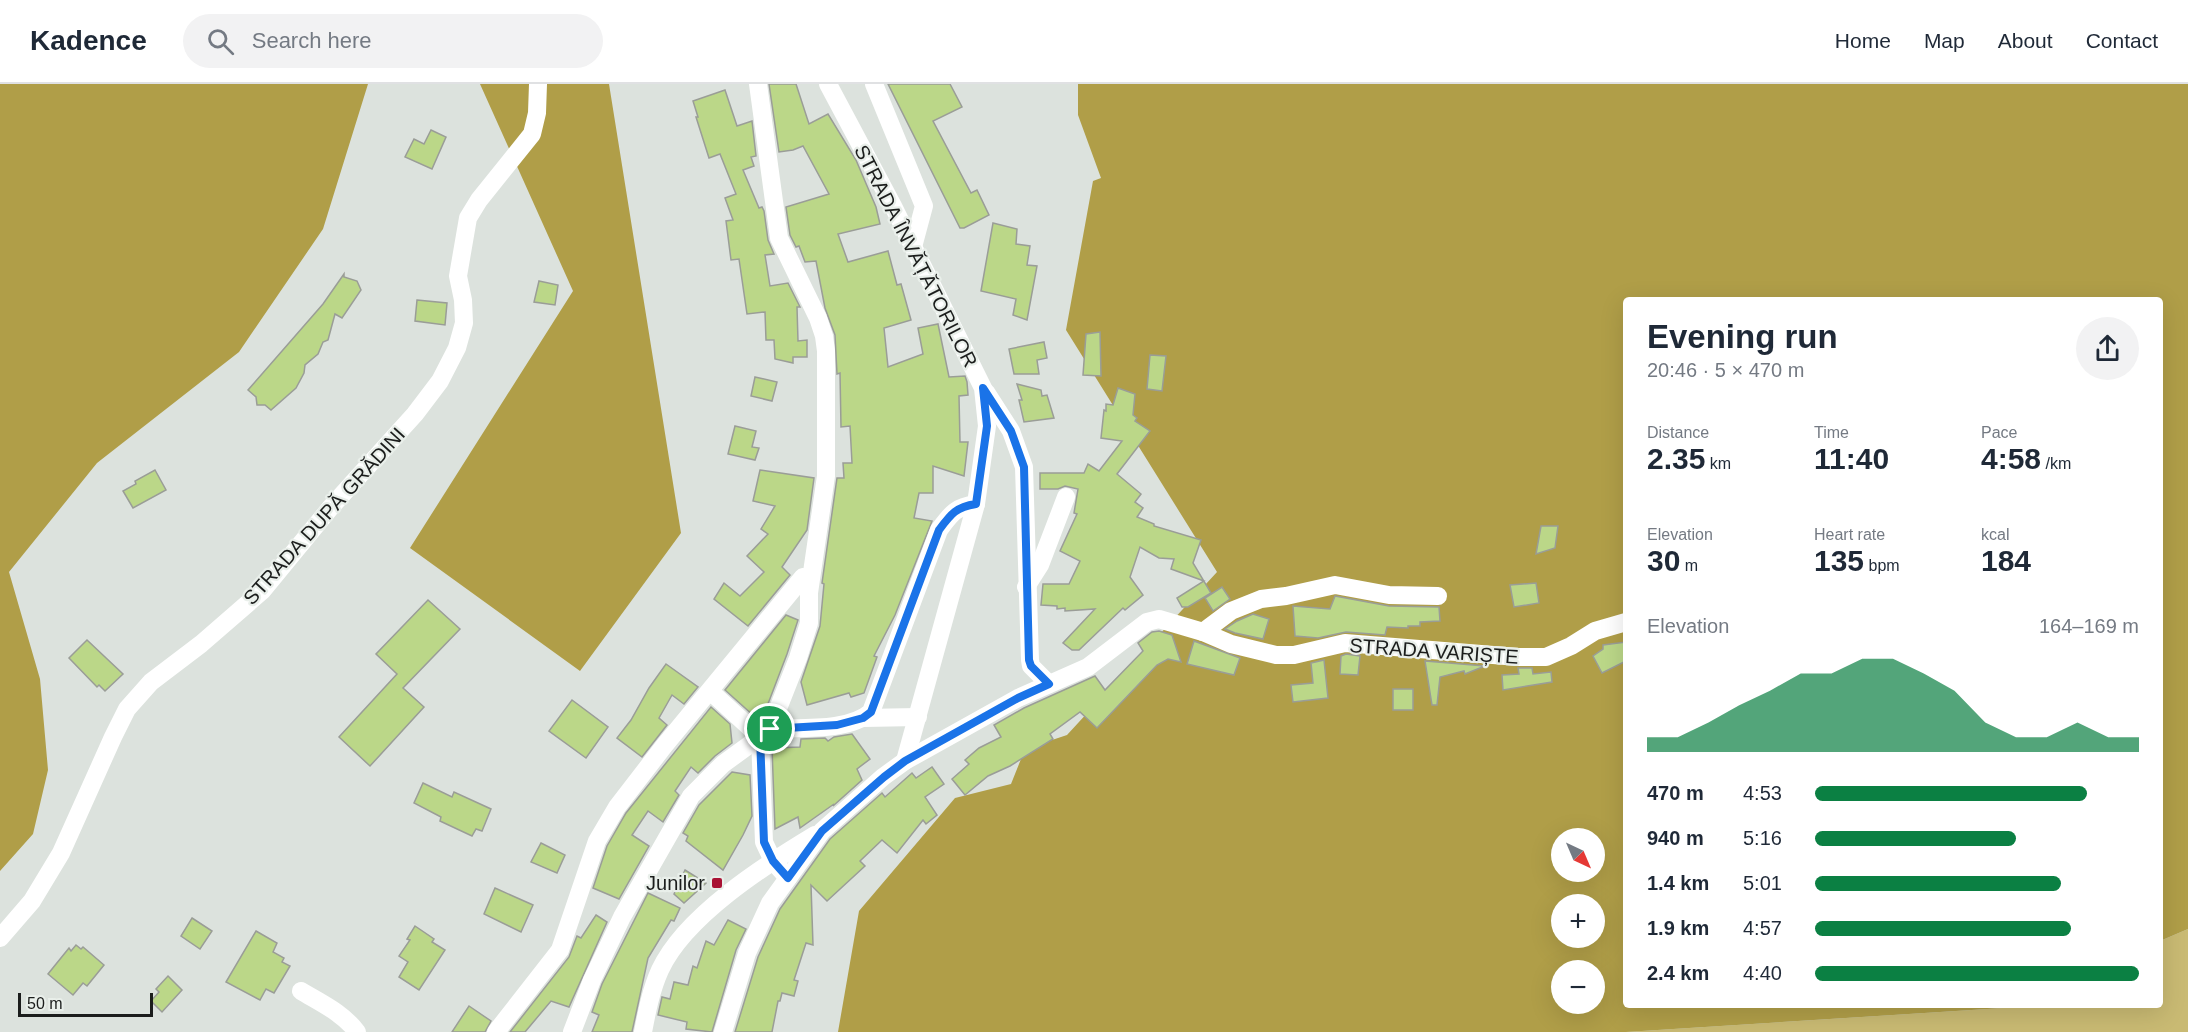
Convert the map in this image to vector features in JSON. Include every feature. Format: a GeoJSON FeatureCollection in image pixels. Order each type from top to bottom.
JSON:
{"type":"FeatureCollection","features":[{"type":"Feature","properties":{"kind":"street","name":"STRADA DUPĂ GRĂDINI"},"geometry":{"type":"LineString","coordinates":[[0,938],[32,901],[61,853],[112,736],[127,709],[151,682],[201,644],[262,591],[332,507],[416,414],[441,381],[464,323],[463,300],[458,276],[468,218],[479,200],[532,134],[537,113],[538,84]]}},
{"type":"Feature","properties":{"kind":"street"},"geometry":{"type":"LineString","coordinates":[[758,84],[779,238],[818,318],[826,351],[826,476],[809,593],[809,623],[798,658],[765,733],[764,842],[773,861],[788,878]]}},
{"type":"Feature","properties":{"kind":"street","name":"STRADA ÎNVĂȚĂTORILOR"},"geometry":{"type":"LineString","coordinates":[[828,84],[983,388],[987,426],[976,504],[905,761]]}},
{"type":"Feature","properties":{"kind":"street"},"geometry":{"type":"LineString","coordinates":[[874,84],[924,206],[913,247]]}},
{"type":"Feature","properties":{"kind":"street"},"geometry":{"type":"LineString","coordinates":[[983,388],[1011,431],[1024,467],[1029,660],[1031,666],[1049,684]]}},
{"type":"Feature","properties":{"kind":"street"},"geometry":{"type":"LineString","coordinates":[[1026,587],[1040,565],[1066,497]]}},
{"type":"Feature","properties":{"kind":"street"},"geometry":{"type":"LineString","coordinates":[[863,718],[871,712],[939,530],[953,512],[962,506],[976,504]]}},
{"type":"Feature","properties":{"kind":"street"},"geometry":{"type":"LineString","coordinates":[[496,1032],[560,950],[604,826],[664,746],[803,577]]}},
{"type":"Feature","properties":{"kind":"street"},"geometry":{"type":"LineString","coordinates":[[1203,632],[1231,611],[1260,599],[1286,596],[1335,585],[1389,595],[1438,596]]}},
{"type":"Feature","properties":{"kind":"street","name":"STRADA VARIȘTE"},"geometry":{"type":"LineString","coordinates":[[822,831],[905,761],[1018,698],[1098,660],[1147,622],[1159,618],[1231,644],[1276,655],[1294,655],[1345,644],[1518,657],[1546,657],[1594,631],[1623,623]]}},
{"type":"Feature","properties":{"kind":"street"},"geometry":{"type":"LineString","coordinates":[[710,691],[765,733]]}},
{"type":"Feature","properties":{"kind":"street"},"geometry":{"type":"LineString","coordinates":[[572,1032],[592,980],[622,917],[691,796],[723,764],[765,733],[837,725],[863,718],[918,717]]}},
{"type":"Feature","properties":{"kind":"street"},"geometry":{"type":"LineString","coordinates":[[643,1032],[648,1004],[660,969],[677,943],[748,877],[822,831]]}},
{"type":"Feature","properties":{"kind":"street"},"geometry":{"type":"LineString","coordinates":[[723,1032],[747,953],[770,903],[822,831]]}},
{"type":"Feature","properties":{"kind":"street"},"geometry":{"type":"LineString","coordinates":[[301,992],[332,1009],[350,1023],[357,1032]]}},
{"type":"Feature","properties":{"kind":"shaded area"},"geometry":{"type":"Polygon","coordinates":[[[0,84],[368,84],[323,229],[239,352],[97,463],[9,572],[40,679],[48,770],[33,834],[0,871],[0,84]]]}},
{"type":"Feature","properties":{"kind":"shaded area"},"geometry":{"type":"Polygon","coordinates":[[[480,84],[609,84],[681,533],[580,671],[410,548],[573,291],[480,84]]]}},
{"type":"Feature","properties":{"kind":"shaded area"},"geometry":{"type":"Polygon","coordinates":[[[1078,84],[2188,84],[2188,929],[2163,940],[2163,297],[1623,297],[1623,1008],[2003,1008],[1626,1032],[838,1032],[859,911],[955,798],[1011,784],[1025,749],[1067,735],[1217,572],[1066,330],[1093,181],[1101,178],[1078,115],[1078,84]]]}},
{"type":"Feature","properties":{"kind":"shaded area"},"geometry":{"type":"Polygon","coordinates":[[[2188,929],[2188,1032],[1626,1032],[2003,1008],[2163,1008],[2163,940],[2188,929]]]}},
{"type":"Feature","properties":{"kind":"building"},"geometry":{"type":"Polygon","coordinates":[[[769,84],[796,84],[809,124],[828,114],[856,160],[876,207],[880,224],[838,234],[848,262],[888,251],[897,285],[901,284],[911,320],[884,328],[888,367],[923,354],[918,328],[938,324],[949,377],[965,376],[968,395],[959,396],[960,442],[968,442],[964,476],[933,466],[933,493],[919,493],[914,518],[932,521],[895,615],[874,656],[877,657],[864,693],[851,697],[849,693],[807,705],[801,682],[820,626],[824,584],[822,583],[837,478],[844,478],[843,463],[852,463],[850,426],[841,427],[840,373],[837,374],[835,335],[825,308],[816,261],[805,262],[799,246],[796,247],[790,235],[786,207],[829,194],[803,146],[779,152],[769,84]]]}},
{"type":"Feature","properties":{"kind":"building"},"geometry":{"type":"Polygon","coordinates":[[[888,84],[950,84],[962,107],[933,121],[971,193],[977,190],[989,215],[960,228],[888,84]]]}},
{"type":"Feature","properties":{"kind":"building"},"geometry":{"type":"Polygon","coordinates":[[[725,90],[737,126],[752,121],[756,156],[751,157],[754,166],[743,170],[759,208],[762,207],[764,211],[768,240],[774,254],[765,255],[770,286],[788,283],[800,307],[797,307],[798,341],[807,340],[807,357],[793,357],[793,363],[775,359],[774,340],[766,340],[765,312],[747,314],[739,259],[731,260],[726,221],[733,220],[725,198],[736,194],[720,154],[709,158],[693,101],[725,90]]]}},
{"type":"Feature","properties":{"kind":"building"},"geometry":{"type":"Polygon","coordinates":[[[431,130],[446,137],[432,169],[405,157],[414,139],[424,144],[431,130]]]}},
{"type":"Feature","properties":{"kind":"building"},"geometry":{"type":"Polygon","coordinates":[[[993,223],[1017,229],[1016,244],[1030,246],[1027,265],[1037,266],[1027,320],[1013,315],[1016,299],[981,291],[993,223]]]}},
{"type":"Feature","properties":{"kind":"building"},"geometry":{"type":"Polygon","coordinates":[[[344,274],[344,277],[357,281],[361,290],[342,318],[335,314],[328,340],[323,342],[318,354],[305,365],[304,373],[296,388],[271,410],[265,405],[257,405],[256,397],[248,390],[323,304],[344,274]]]}},
{"type":"Feature","properties":{"kind":"building"},"geometry":{"type":"Polygon","coordinates":[[[539,281],[558,285],[555,305],[534,302],[539,281]]]}},
{"type":"Feature","properties":{"kind":"building"},"geometry":{"type":"Polygon","coordinates":[[[417,300],[447,303],[445,325],[415,321],[417,300]]]}},
{"type":"Feature","properties":{"kind":"building"},"geometry":{"type":"Polygon","coordinates":[[[1100,332],[1101,376],[1083,375],[1086,334],[1100,332]]]}},
{"type":"Feature","properties":{"kind":"building"},"geometry":{"type":"Polygon","coordinates":[[[1044,342],[1047,358],[1037,360],[1039,374],[1014,374],[1009,349],[1044,342]]]}},
{"type":"Feature","properties":{"kind":"building"},"geometry":{"type":"Polygon","coordinates":[[[1150,355],[1166,356],[1162,391],[1147,389],[1150,355]]]}},
{"type":"Feature","properties":{"kind":"building"},"geometry":{"type":"Polygon","coordinates":[[[755,377],[777,382],[772,401],[751,396],[755,377]]]}},
{"type":"Feature","properties":{"kind":"building"},"geometry":{"type":"Polygon","coordinates":[[[1017,384],[1041,390],[1042,396],[1047,395],[1054,418],[1024,422],[1019,400],[1022,400],[1017,384]]]}},
{"type":"Feature","properties":{"kind":"building"},"geometry":{"type":"Polygon","coordinates":[[[1118,388],[1135,394],[1133,415],[1137,418],[1135,421],[1150,431],[1117,474],[1141,494],[1135,502],[1143,508],[1137,517],[1154,526],[1201,540],[1193,563],[1204,581],[1171,569],[1174,559],[1159,558],[1140,547],[1130,577],[1143,595],[1125,610],[1123,608],[1079,650],[1072,650],[1063,643],[1095,609],[1065,611],[1065,608],[1057,609],[1057,606],[1041,605],[1043,584],[1069,584],[1080,561],[1060,551],[1077,514],[1074,513],[1078,489],[1065,486],[1058,489],[1040,489],[1040,473],[1084,473],[1088,464],[1099,471],[1122,441],[1101,438],[1106,404],[1113,405],[1118,388]]]}},
{"type":"Feature","properties":{"kind":"building"},"geometry":{"type":"Polygon","coordinates":[[[735,426],[756,431],[752,447],[759,448],[755,460],[728,454],[735,426]]]}},
{"type":"Feature","properties":{"kind":"building"},"geometry":{"type":"Polygon","coordinates":[[[155,470],[166,490],[133,508],[123,491],[155,470]]]}},
{"type":"Feature","properties":{"kind":"building"},"geometry":{"type":"Polygon","coordinates":[[[760,470],[814,478],[807,530],[782,567],[790,575],[748,626],[714,599],[724,583],[740,596],[764,572],[747,556],[768,534],[761,529],[775,506],[753,501],[760,470]]]}},
{"type":"Feature","properties":{"kind":"building"},"geometry":{"type":"Polygon","coordinates":[[[1541,526],[1558,526],[1555,548],[1536,554],[1541,526]]]}},
{"type":"Feature","properties":{"kind":"building"},"geometry":{"type":"Polygon","coordinates":[[[1204,581],[1211,593],[1188,607],[1182,607],[1177,598],[1204,581]]]}},
{"type":"Feature","properties":{"kind":"building"},"geometry":{"type":"Polygon","coordinates":[[[1536,583],[1539,603],[1514,607],[1510,585],[1536,583]]]}},
{"type":"Feature","properties":{"kind":"building"},"geometry":{"type":"Polygon","coordinates":[[[1222,587],[1230,599],[1213,611],[1205,598],[1222,587]]]}},
{"type":"Feature","properties":{"kind":"building"},"geometry":{"type":"Polygon","coordinates":[[[1335,596],[1389,606],[1439,607],[1440,621],[1420,622],[1420,626],[1408,626],[1408,628],[1387,627],[1385,635],[1346,632],[1318,638],[1295,636],[1293,606],[1330,609],[1335,596]]]}},
{"type":"Feature","properties":{"kind":"building"},"geometry":{"type":"Polygon","coordinates":[[[428,600],[460,629],[403,688],[424,707],[370,766],[339,737],[397,674],[376,654],[428,600]]]}},
{"type":"Feature","properties":{"kind":"building"},"geometry":{"type":"Polygon","coordinates":[[[1253,614],[1269,619],[1263,639],[1225,629],[1237,621],[1253,614]]]}},
{"type":"Feature","properties":{"kind":"building"},"geometry":{"type":"Polygon","coordinates":[[[786,615],[798,620],[766,709],[758,717],[754,716],[725,690],[786,615]]]}},
{"type":"Feature","properties":{"kind":"building"},"geometry":{"type":"Polygon","coordinates":[[[1159,631],[1172,635],[1181,662],[1168,659],[1157,665],[1097,728],[1080,712],[1050,734],[1053,739],[1010,766],[988,776],[965,795],[952,779],[969,764],[965,760],[979,748],[1001,737],[994,725],[1024,708],[1095,676],[1105,690],[1143,651],[1138,643],[1152,632],[1159,631]]]}},
{"type":"Feature","properties":{"kind":"building"},"geometry":{"type":"Polygon","coordinates":[[[87,640],[123,674],[105,691],[99,685],[97,687],[69,658],[87,640]]]}},
{"type":"Feature","properties":{"kind":"building"},"geometry":{"type":"Polygon","coordinates":[[[1194,641],[1240,658],[1234,675],[1187,664],[1194,641]]]}},
{"type":"Feature","properties":{"kind":"building"},"geometry":{"type":"Polygon","coordinates":[[[1623,642],[1623,662],[1602,673],[1593,656],[1603,649],[1603,645],[1623,642]]]}},
{"type":"Feature","properties":{"kind":"building"},"geometry":{"type":"Polygon","coordinates":[[[1346,654],[1360,656],[1358,675],[1340,674],[1341,656],[1346,654]]]}},
{"type":"Feature","properties":{"kind":"building"},"geometry":{"type":"Polygon","coordinates":[[[1324,660],[1328,698],[1293,702],[1291,685],[1313,683],[1311,663],[1324,660]]]}},
{"type":"Feature","properties":{"kind":"building"},"geometry":{"type":"Polygon","coordinates":[[[1425,661],[1485,666],[1465,674],[1464,671],[1440,677],[1437,705],[1432,705],[1425,661]]]}},
{"type":"Feature","properties":{"kind":"building"},"geometry":{"type":"Polygon","coordinates":[[[666,664],[698,687],[684,704],[672,695],[659,718],[667,725],[642,757],[617,738],[666,664]]]}},
{"type":"Feature","properties":{"kind":"building"},"geometry":{"type":"Polygon","coordinates":[[[1518,668],[1532,668],[1533,674],[1551,672],[1552,682],[1503,690],[1502,675],[1519,674],[1518,668]]]}},
{"type":"Feature","properties":{"kind":"building"},"geometry":{"type":"Polygon","coordinates":[[[1393,689],[1413,689],[1413,710],[1393,710],[1393,689]]]}},
{"type":"Feature","properties":{"kind":"building"},"geometry":{"type":"Polygon","coordinates":[[[572,700],[608,727],[586,758],[549,731],[572,700]]]}},
{"type":"Feature","properties":{"kind":"building"},"geometry":{"type":"Polygon","coordinates":[[[711,707],[730,724],[732,743],[698,773],[691,767],[675,791],[679,795],[663,822],[648,811],[632,835],[649,846],[619,899],[593,888],[607,846],[626,813],[711,707]]]}},
{"type":"Feature","properties":{"kind":"building"},"geometry":{"type":"Polygon","coordinates":[[[852,734],[870,759],[857,769],[862,780],[833,806],[834,804],[800,828],[798,817],[775,829],[772,748],[800,747],[801,739],[825,738],[828,741],[834,737],[852,734]]]}},
{"type":"Feature","properties":{"kind":"building"},"geometry":{"type":"Polygon","coordinates":[[[932,767],[944,784],[925,797],[937,815],[926,824],[923,820],[897,853],[882,840],[860,861],[865,866],[827,901],[811,885],[813,945],[806,943],[794,980],[798,981],[794,996],[782,993],[778,1001],[772,1032],[735,1032],[758,957],[780,909],[830,839],[882,793],[885,797],[912,773],[916,778],[932,767]]]}},
{"type":"Feature","properties":{"kind":"building"},"geometry":{"type":"Polygon","coordinates":[[[732,772],[750,775],[752,816],[723,870],[686,841],[688,836],[683,833],[699,805],[732,772]]]}},
{"type":"Feature","properties":{"kind":"building"},"geometry":{"type":"Polygon","coordinates":[[[423,783],[452,797],[454,792],[491,809],[482,831],[476,829],[472,836],[440,821],[441,817],[414,803],[423,783]]]}},
{"type":"Feature","properties":{"kind":"building"},"geometry":{"type":"Polygon","coordinates":[[[541,843],[565,855],[557,873],[531,862],[541,843]]]}},
{"type":"Feature","properties":{"kind":"building"},"geometry":{"type":"Polygon","coordinates":[[[685,870],[706,883],[684,903],[674,894],[685,870]]]}},
{"type":"Feature","properties":{"kind":"building"},"geometry":{"type":"Polygon","coordinates":[[[495,888],[533,905],[521,932],[484,914],[495,888]]]}},
{"type":"Feature","properties":{"kind":"building"},"geometry":{"type":"Polygon","coordinates":[[[648,893],[680,908],[674,921],[671,920],[648,958],[632,1032],[592,1032],[599,1015],[592,1012],[602,984],[648,893]]]}},
{"type":"Feature","properties":{"kind":"building"},"geometry":{"type":"Polygon","coordinates":[[[596,915],[607,922],[569,1007],[551,1001],[525,1032],[510,1032],[569,957],[577,936],[581,938],[596,915]]]}},
{"type":"Feature","properties":{"kind":"building"},"geometry":{"type":"Polygon","coordinates":[[[192,918],[212,931],[200,949],[181,936],[192,918]]]}},
{"type":"Feature","properties":{"kind":"building"},"geometry":{"type":"Polygon","coordinates":[[[728,920],[746,929],[736,950],[712,1032],[686,1029],[687,1022],[658,1015],[662,997],[670,999],[674,982],[688,985],[693,966],[697,968],[706,941],[714,945],[728,920]]]}},
{"type":"Feature","properties":{"kind":"building"},"geometry":{"type":"Polygon","coordinates":[[[415,926],[434,939],[432,942],[445,950],[419,990],[399,977],[408,962],[399,956],[410,940],[407,939],[415,926]]]}},
{"type":"Feature","properties":{"kind":"building"},"geometry":{"type":"Polygon","coordinates":[[[256,931],[277,943],[273,952],[284,958],[282,962],[290,966],[274,993],[266,989],[260,1000],[226,982],[256,931]]]}},
{"type":"Feature","properties":{"kind":"building"},"geometry":{"type":"Polygon","coordinates":[[[76,945],[81,949],[83,947],[104,965],[87,986],[83,983],[73,995],[48,974],[69,948],[71,951],[76,945]]]}},
{"type":"Feature","properties":{"kind":"building"},"geometry":{"type":"Polygon","coordinates":[[[168,976],[182,990],[162,1012],[151,1001],[159,992],[156,989],[168,976]]]}},
{"type":"Feature","properties":{"kind":"building"},"geometry":{"type":"Polygon","coordinates":[[[469,1006],[491,1021],[485,1032],[452,1032],[469,1006]]]}},
{"type":"Feature","properties":{"kind":"place","name":"Junilor"},"geometry":{"type":"Point","coordinates":[717,883]}},
{"type":"Feature","properties":{"kind":"route"},"geometry":{"type":"LineString","coordinates":[[983,388],[1011,431],[1024,467],[1029,660],[1031,666],[1049,684],[1018,698],[905,761],[822,831],[788,878],[773,861],[764,842],[760,737],[770,729],[837,725],[853,722],[871,712],[939,530],[953,512],[962,506],[976,504],[987,426],[983,388]]}}]}
